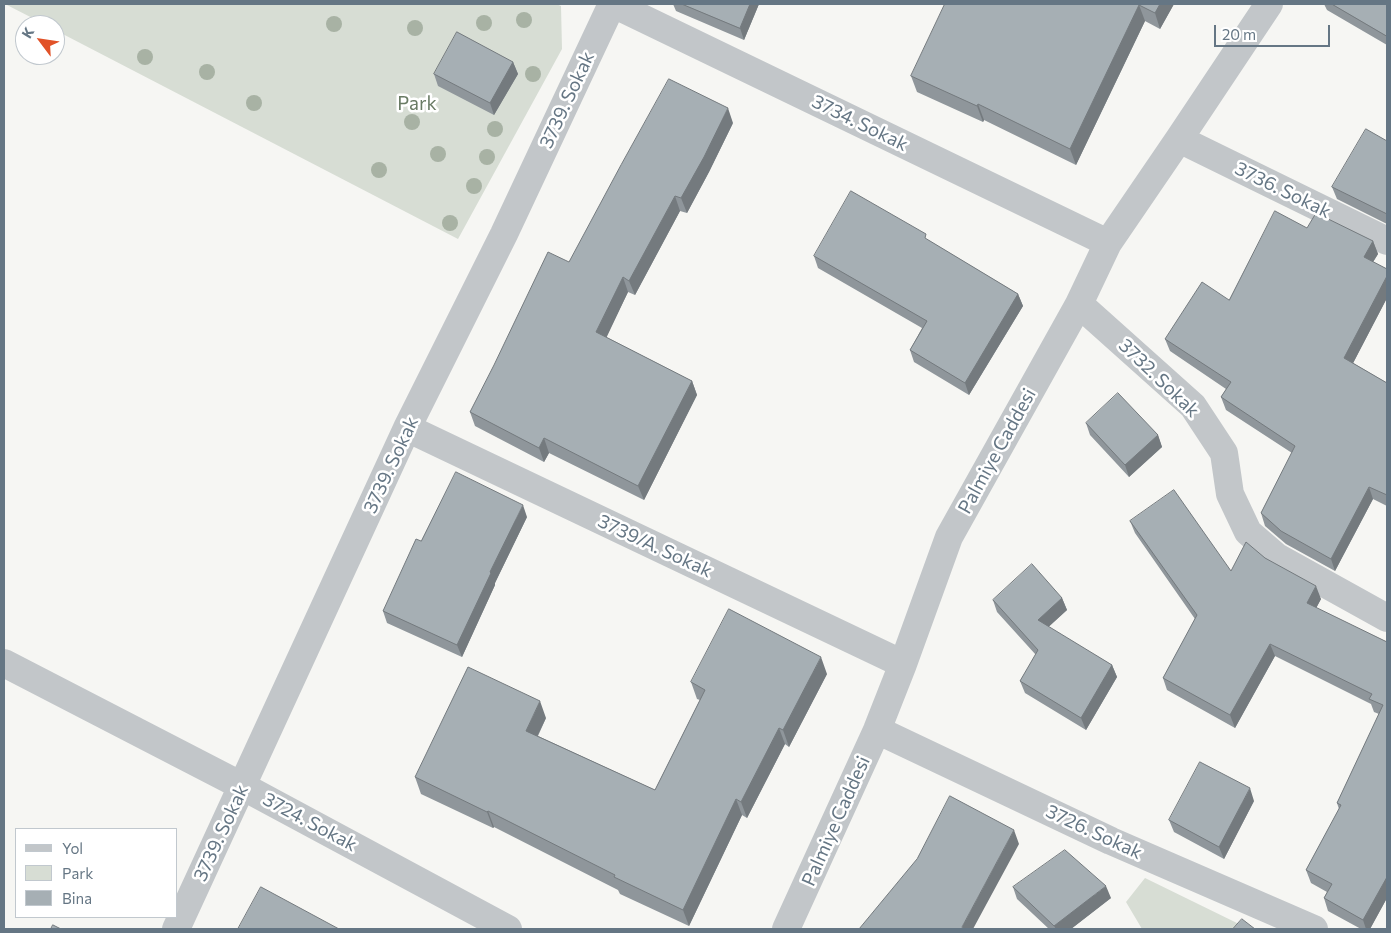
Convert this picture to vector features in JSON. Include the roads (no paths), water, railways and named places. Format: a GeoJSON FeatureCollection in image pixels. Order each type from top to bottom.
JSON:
{"type":"FeatureCollection","features":[{"type":"Feature","properties":{"kind":"street","name":"3734. Sokak"},"geometry":{"type":"LineString","coordinates":[[612,4],[1108,243]]}},
{"type":"Feature","properties":{"kind":"street","name":"3739. Sokak"},"geometry":{"type":"LineString","coordinates":[[176,929],[407,428],[504,234],[612,4]]}},
{"type":"Feature","properties":{"kind":"street","name":"Palmiye Caddesi"},"geometry":{"type":"LineString","coordinates":[[786,929],[877,730],[949,537],[1079,304],[1108,243],[1269,4]]}},
{"type":"Feature","properties":{"kind":"street","name":"3736. Sokak"},"geometry":{"type":"LineString","coordinates":[[1179,139],[1387,241]]}},
{"type":"Feature","properties":{"kind":"street","name":"3732. Sokak"},"geometry":{"type":"LineString","coordinates":[[1079,304],[1194,406],[1224,453],[1230,494],[1248,532],[1277,557],[1387,618]]}},
{"type":"Feature","properties":{"kind":"street","name":"3739/A. Sokak"},"geometry":{"type":"LineString","coordinates":[[407,428],[903,664]]}},
{"type":"Feature","properties":{"kind":"street","name":"3724. Sokak"},"geometry":{"type":"LineString","coordinates":[[4,663],[242,786],[508,929]]}},
{"type":"Feature","properties":{"kind":"street","name":"3726. Sokak"},"geometry":{"type":"LineString","coordinates":[[877,730],[1111,841],[1314,929]]}},
{"type":"Feature","properties":{"kind":"park label","name":"Park"},"geometry":{"type":"Point","coordinates":[417,104]}}]}
